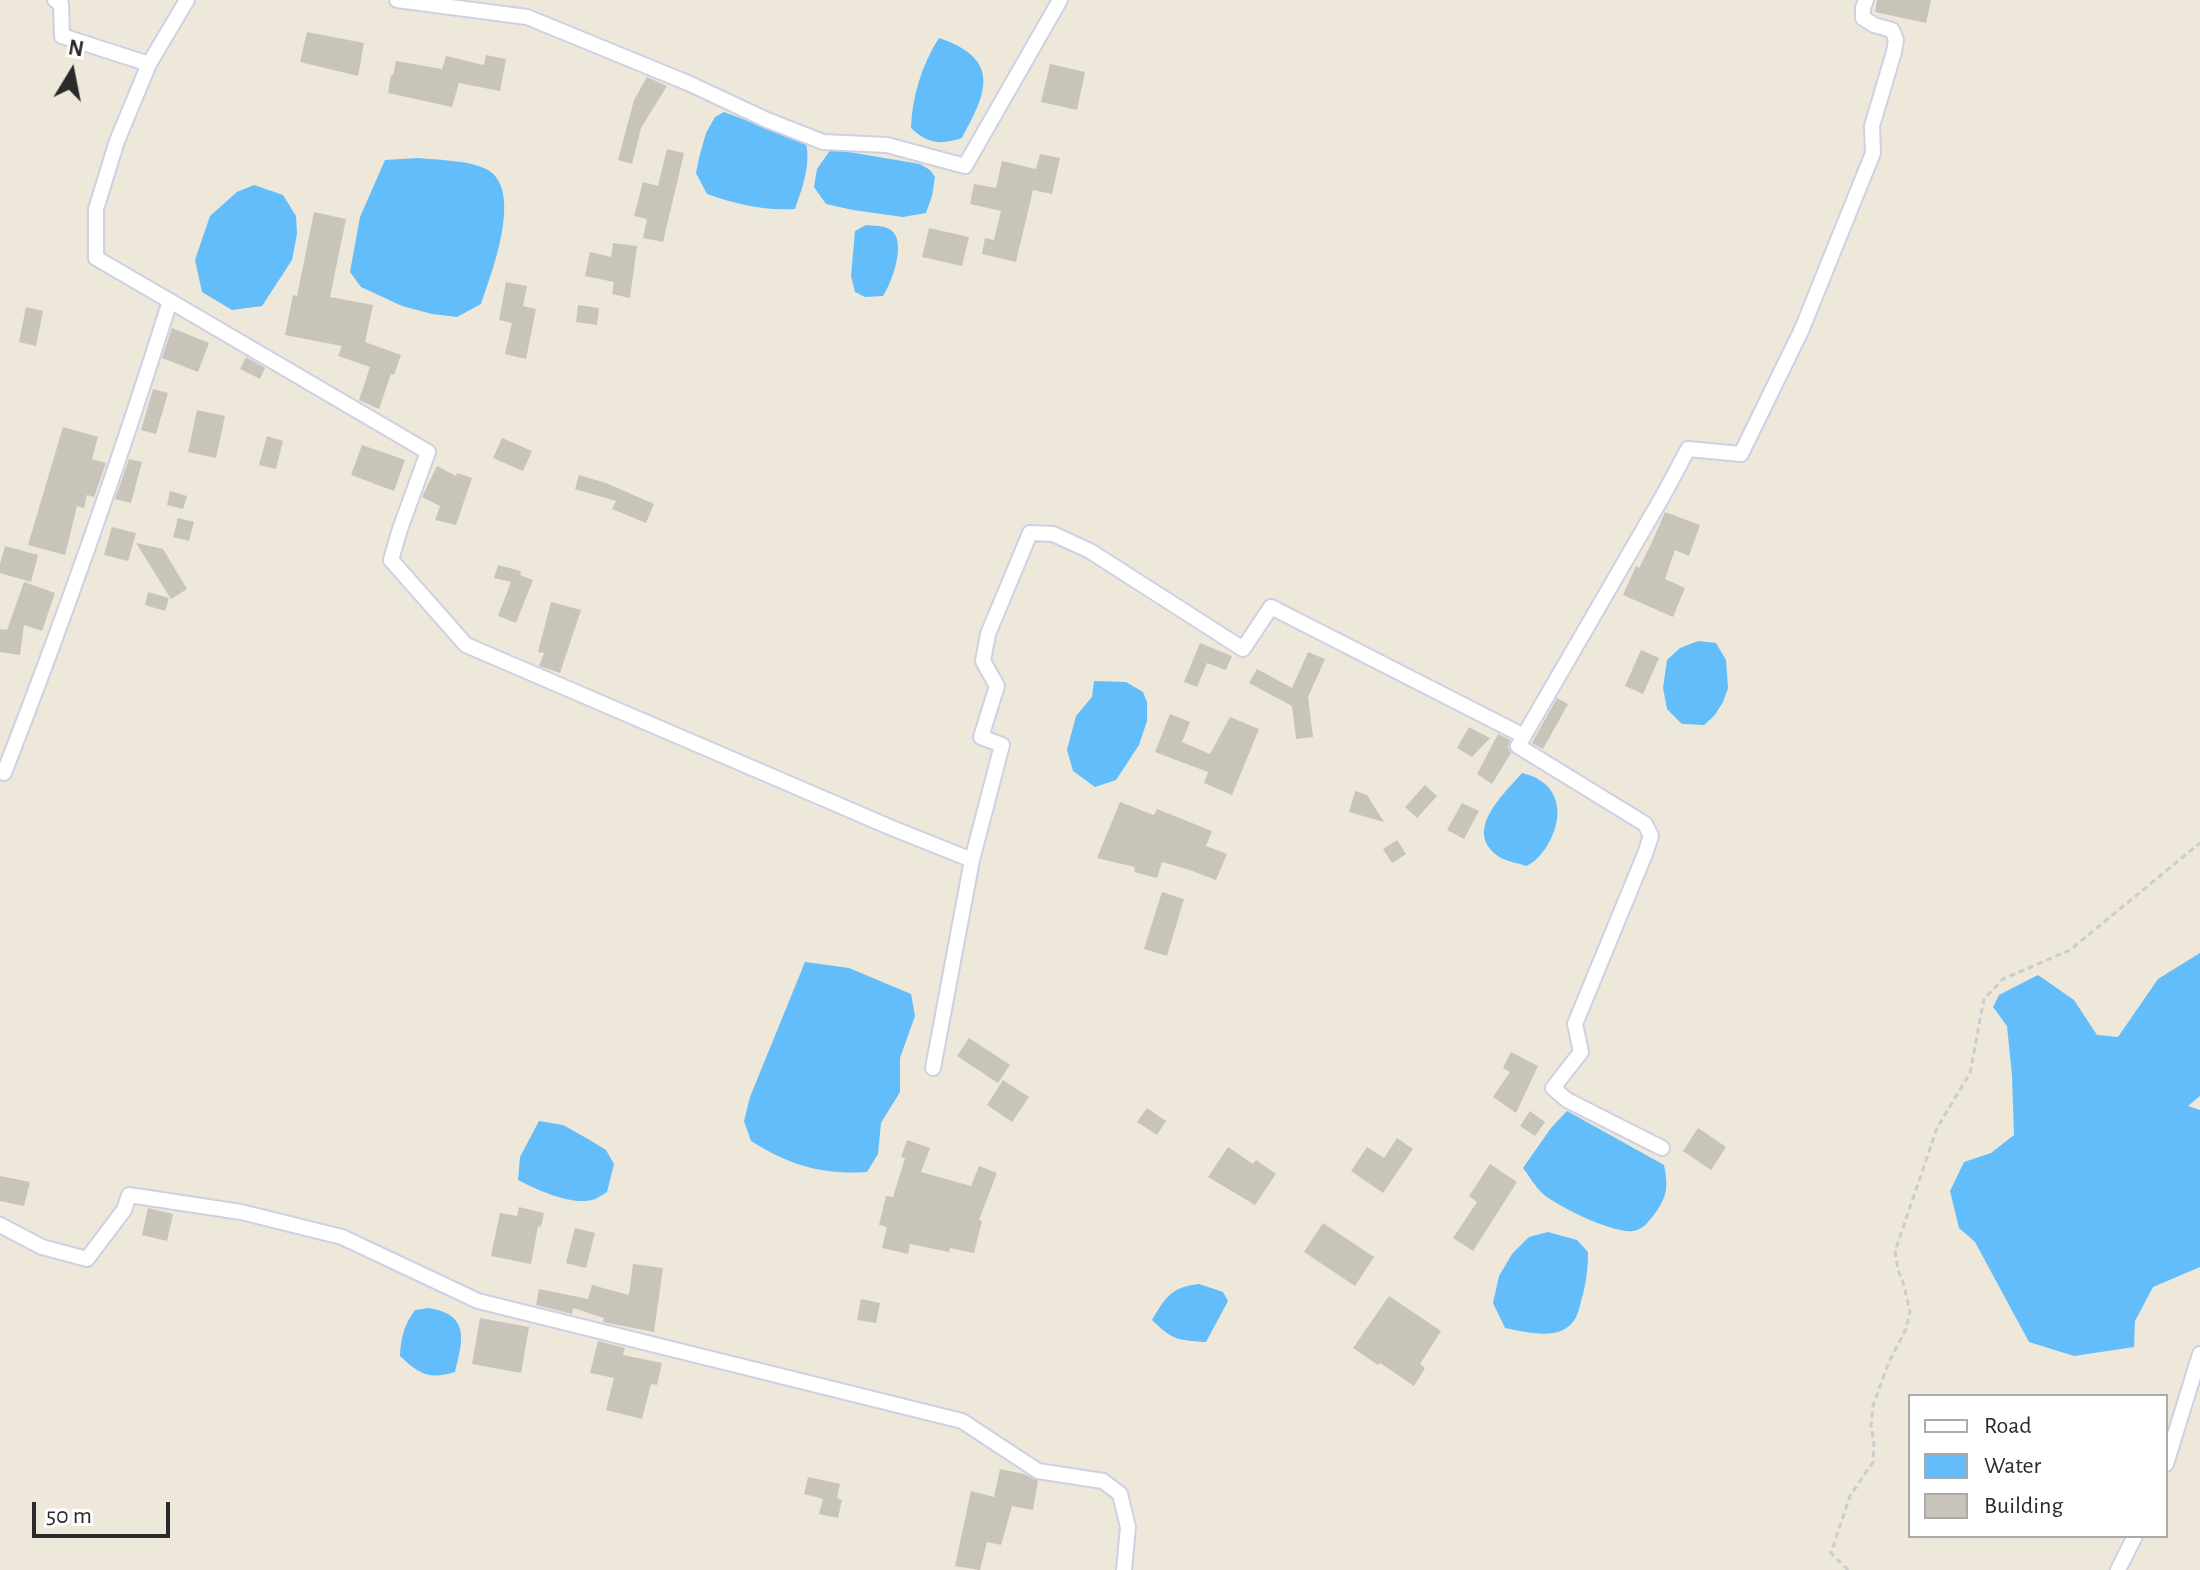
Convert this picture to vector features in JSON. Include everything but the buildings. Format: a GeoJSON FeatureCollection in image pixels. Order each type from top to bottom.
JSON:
{"type":"FeatureCollection","features":[{"type":"Feature","properties":{"kind":"street"},"geometry":{"type":"LineString","coordinates":[[55,0],[61,4],[62,36],[149,64]]}},
{"type":"Feature","properties":{"kind":"street"},"geometry":{"type":"LineString","coordinates":[[187,0],[149,64],[117,141],[96,209],[96,258],[428,452],[391,560],[466,645],[972,860]]}},
{"type":"Feature","properties":{"kind":"street"},"geometry":{"type":"LineString","coordinates":[[397,0],[527,17],[823,142],[887,145],[965,166],[1060,0]]}},
{"type":"Feature","properties":{"kind":"street"},"geometry":{"type":"LineString","coordinates":[[1662,1148],[1567,1100],[1553,1088],[1581,1052],[1575,1024],[1651,836],[1645,824],[1518,746],[1688,449],[1741,454],[1802,329],[1873,153],[1872,126],[1894,52],[1896,40],[1892,30],[1863,18],[1866,0]]}},
{"type":"Feature","properties":{"kind":"street"},"geometry":{"type":"LineString","coordinates":[[4,773],[57,637],[170,301]]}},
{"type":"Feature","properties":{"kind":"street"},"geometry":{"type":"LineString","coordinates":[[933,1068],[972,860],[1002,745],[981,737],[997,686],[983,661],[988,634],[1030,533],[1053,534],[1090,551],[1243,649],[1271,607],[1524,736]]}},
{"type":"Feature","properties":{"kind":"street"},"geometry":{"type":"LineString","coordinates":[[0,1225],[42,1247],[87,1259],[124,1210],[129,1195],[241,1212],[342,1237],[478,1301],[962,1421],[1038,1471],[1103,1481],[1120,1494],[1128,1527],[1124,1570]]}},
{"type":"Feature","properties":{"kind":"street"},"geometry":{"type":"LineString","coordinates":[[2168,1458],[2200,1354]]}},
{"type":"Feature","properties":{"kind":"street"},"geometry":{"type":"LineString","coordinates":[[2118,1570],[2134,1538]]}},
{"type":"Feature","properties":{"kind":"path"},"geometry":{"type":"LineString","coordinates":[[1848,1570],[1831,1553],[1850,1496],[1873,1462],[1873,1406],[1888,1364],[1906,1329],[1910,1311],[1895,1251],[1937,1128],[1970,1073],[1984,999],[2003,979],[2070,950],[2200,843]]}},
{"type":"Feature","properties":{"kind":"water"},"geometry":{"type":"Polygon","coordinates":[[[939,38],[960,47],[974,58],[983,80],[979,103],[962,138],[947,142],[929,140],[911,128],[919,81],[939,38]]]}},
{"type":"Feature","properties":{"kind":"water"},"geometry":{"type":"Polygon","coordinates":[[[724,112],[806,143],[807,168],[795,209],[750,206],[707,194],[696,173],[699,158],[706,133],[715,117],[724,112]]]}},
{"type":"Feature","properties":{"kind":"water"},"geometry":{"type":"Polygon","coordinates":[[[831,149],[920,164],[930,170],[935,177],[926,213],[903,217],[826,204],[814,187],[817,169],[831,149]]]}},
{"type":"Feature","properties":{"kind":"water"},"geometry":{"type":"Polygon","coordinates":[[[418,158],[479,166],[497,179],[503,194],[502,232],[481,304],[457,317],[402,306],[361,287],[350,272],[360,217],[385,160],[418,158]]]}},
{"type":"Feature","properties":{"kind":"water"},"geometry":{"type":"Polygon","coordinates":[[[254,185],[283,195],[296,216],[297,234],[292,260],[262,306],[232,310],[202,292],[195,260],[210,216],[237,192],[254,185]]]}},
{"type":"Feature","properties":{"kind":"water"},"geometry":{"type":"Polygon","coordinates":[[[866,225],[891,230],[898,243],[894,272],[883,296],[865,297],[855,292],[851,276],[855,231],[866,225]]]}},
{"type":"Feature","properties":{"kind":"water"},"geometry":{"type":"Polygon","coordinates":[[[1698,641],[1716,643],[1726,660],[1728,688],[1715,715],[1704,725],[1682,724],[1667,709],[1663,688],[1667,660],[1680,648],[1698,641]]]}},
{"type":"Feature","properties":{"kind":"water"},"geometry":{"type":"Polygon","coordinates":[[[1094,681],[1126,682],[1143,692],[1147,702],[1147,721],[1139,745],[1116,780],[1095,787],[1073,771],[1067,750],[1076,716],[1092,697],[1094,681]]]}},
{"type":"Feature","properties":{"kind":"water"},"geometry":{"type":"Polygon","coordinates":[[[1522,773],[1545,784],[1556,803],[1557,814],[1552,837],[1545,849],[1526,866],[1501,858],[1490,848],[1485,837],[1489,815],[1522,773]]]}},
{"type":"Feature","properties":{"kind":"water"},"geometry":{"type":"Polygon","coordinates":[[[2200,953],[2200,1096],[2188,1106],[2200,1110],[2200,1267],[2153,1287],[2135,1321],[2134,1347],[2074,1356],[2029,1342],[1975,1242],[1959,1228],[1950,1191],[1964,1162],[1991,1153],[2014,1135],[2007,1026],[1993,1007],[1999,995],[2038,975],[2074,1000],[2097,1035],[2118,1037],[2158,979],[2200,953]]]}},
{"type":"Feature","properties":{"kind":"water"},"geometry":{"type":"Polygon","coordinates":[[[805,962],[849,968],[911,994],[915,1016],[900,1058],[900,1092],[881,1123],[878,1154],[867,1172],[835,1172],[793,1162],[751,1141],[744,1121],[750,1097],[805,962]]]}},
{"type":"Feature","properties":{"kind":"water"},"geometry":{"type":"Polygon","coordinates":[[[1567,1111],[1664,1165],[1665,1195],[1660,1206],[1640,1229],[1624,1231],[1572,1212],[1542,1193],[1523,1168],[1567,1111]]]}},
{"type":"Feature","properties":{"kind":"water"},"geometry":{"type":"Polygon","coordinates":[[[539,1121],[563,1125],[606,1150],[614,1164],[607,1192],[595,1199],[577,1201],[545,1193],[518,1180],[520,1157],[539,1121]]]}},
{"type":"Feature","properties":{"kind":"water"},"geometry":{"type":"Polygon","coordinates":[[[1548,1232],[1577,1240],[1588,1252],[1585,1283],[1576,1317],[1562,1331],[1553,1333],[1505,1328],[1493,1303],[1499,1276],[1512,1254],[1529,1237],[1548,1232]]]}},
{"type":"Feature","properties":{"kind":"water"},"geometry":{"type":"Polygon","coordinates":[[[1199,1284],[1223,1292],[1228,1301],[1206,1342],[1176,1338],[1152,1320],[1170,1294],[1199,1284]]]}},
{"type":"Feature","properties":{"kind":"water"},"geometry":{"type":"Polygon","coordinates":[[[429,1308],[442,1311],[457,1322],[461,1339],[455,1372],[425,1374],[400,1356],[404,1332],[411,1316],[415,1310],[429,1308]]]}}]}
